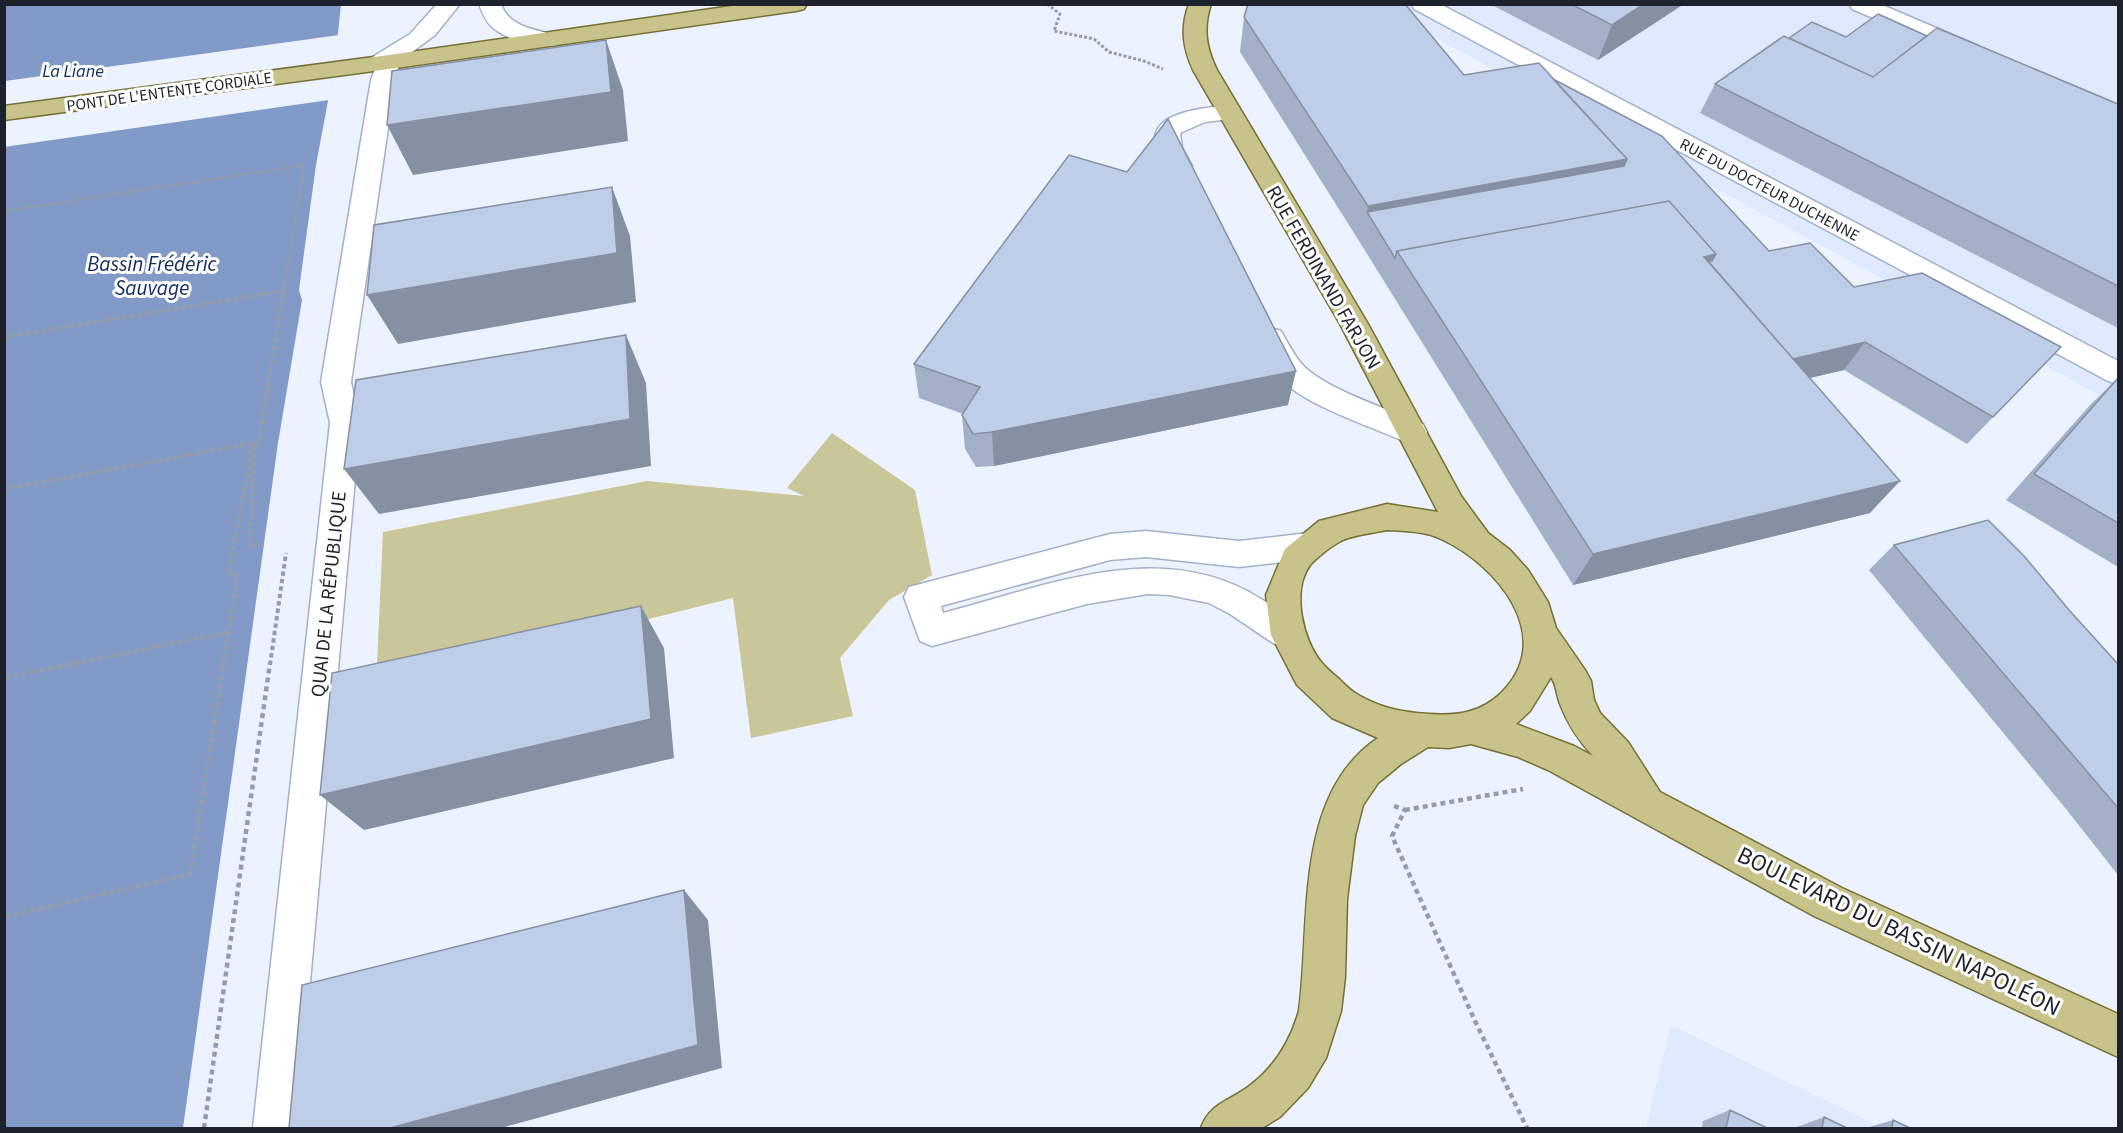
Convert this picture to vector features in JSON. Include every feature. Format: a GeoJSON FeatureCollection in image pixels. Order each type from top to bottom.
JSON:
{"type":"FeatureCollection","features":[{"type":"Feature","properties":{"kind":"main road","name":"PONT DE L'ENTENTE CORDIALE"},"geometry":{"type":"LineString","coordinates":[[4,113],[384,63],[796,4]]}},
{"type":"Feature","properties":{"kind":"main road","name":"RUE FERDINAND FARJON"},"geometry":{"type":"LineString","coordinates":[[1200,4],[1193,32],[1196,51],[1229,113],[1353,324],[1450,505],[1477,543]]}},
{"type":"Feature","properties":{"kind":"main road"},"geometry":{"type":"LineString","coordinates":[[1387,517],[1427,521],[1453,530],[1477,543],[1504,564],[1519,582],[1530,600],[1540,632],[1538,663],[1525,691],[1503,713],[1471,728],[1452,732],[1420,732],[1378,723],[1340,704],[1318,686],[1294,655],[1286,633],[1282,599],[1286,579],[1296,561],[1309,546],[1338,527],[1362,520],[1387,517]]}},
{"type":"Feature","properties":{"kind":"main road","name":"BOULEVARD DU BASSIN NAPOLÉON"},"geometry":{"type":"LineString","coordinates":[[1540,632],[1573,681],[1576,701],[1587,724],[1615,754],[1649,806]]}},
{"type":"Feature","properties":{"kind":"main road","name":"BOULEVARD DU BASSIN NAPOLÉON"},"geometry":{"type":"LineString","coordinates":[[1471,728],[1504,736],[1543,750],[1828,902],[2118,1036]]}},
{"type":"Feature","properties":{"kind":"main road"},"geometry":{"type":"LineString","coordinates":[[1223,1128],[1256,1110],[1285,1084],[1308,1050],[1316,1032],[1324,990],[1327,890],[1340,819],[1352,788],[1360,777],[1381,757],[1420,732]]}},
{"type":"Feature","properties":{"kind":"street"},"geometry":{"type":"LineString","coordinates":[[384,63],[434,25],[449,4]]}},
{"type":"Feature","properties":{"kind":"street"},"geometry":{"type":"LineString","coordinates":[[490,4],[492,14],[501,24],[517,32],[548,40]]}},
{"type":"Feature","properties":{"kind":"street","name":"RUE DU DOCTEUR DUCHENNE"},"geometry":{"type":"LineString","coordinates":[[1422,4],[2118,374]]}},
{"type":"Feature","properties":{"kind":"street"},"geometry":{"type":"LineString","coordinates":[[1871,6],[1990,59]]}},
{"type":"Feature","properties":{"kind":"street","name":"QUAI DE LA RÉPUBLIQUE"},"geometry":{"type":"LineString","coordinates":[[275,1128],[345,423],[336,382],[384,63]]}},
{"type":"Feature","properties":{"kind":"street"},"geometry":{"type":"LineString","coordinates":[[1189,186],[1168,145],[1167,134],[1176,124],[1200,115],[1229,113]]}},
{"type":"Feature","properties":{"kind":"street"},"geometry":{"type":"LineString","coordinates":[[1259,317],[1282,357],[1300,380],[1316,390],[1412,432]]}},
{"type":"Feature","properties":{"kind":"street"},"geometry":{"type":"LineString","coordinates":[[1286,633],[1235,600],[1198,587],[1154,580],[1112,583],[932,631],[921,597],[1096,550],[1146,544],[1239,554],[1309,546]]}},
{"type":"Feature","properties":{"kind":"street"},"geometry":{"type":"LineString","coordinates":[[1096,550],[1112,583]]}},
{"type":"Feature","properties":{"kind":"path"},"geometry":{"type":"LineString","coordinates":[[1047,4],[1060,14],[1054,31],[1094,39],[1108,52],[1144,61],[1169,72]]}},
{"type":"Feature","properties":{"kind":"path"},"geometry":{"type":"LineString","coordinates":[[4,211],[304,165],[259,442],[4,489]]}},
{"type":"Feature","properties":{"kind":"path"},"geometry":{"type":"LineString","coordinates":[[4,337],[285,290]]}},
{"type":"Feature","properties":{"kind":"path"},"geometry":{"type":"LineString","coordinates":[[253,443],[255,457],[249,546],[264,544]]}},
{"type":"Feature","properties":{"kind":"path"},"geometry":{"type":"LineString","coordinates":[[4,917],[190,874],[238,574],[228,575],[253,443]]}},
{"type":"Feature","properties":{"kind":"path"},"geometry":{"type":"LineString","coordinates":[[204,1128],[286,550]]}},
{"type":"Feature","properties":{"kind":"path"},"geometry":{"type":"LineString","coordinates":[[4,678],[228,632]]}},
{"type":"Feature","properties":{"kind":"path"},"geometry":{"type":"LineString","coordinates":[[1352,788],[1406,810],[1535,786],[1574,797],[1592,776]]}},
{"type":"Feature","properties":{"kind":"path"},"geometry":{"type":"LineString","coordinates":[[1406,810],[1392,836],[1475,1021],[1527,1128]]}},
{"type":"Feature","properties":{"kind":"shaded area"},"geometry":{"type":"Polygon","coordinates":[[[1374,5],[2118,5],[2118,405],[1826,248],[1374,5]]]}},
{"type":"Feature","properties":{"kind":"shaded area"},"geometry":{"type":"Polygon","coordinates":[[[832,433],[915,490],[932,575],[889,600],[840,658],[853,716],[751,738],[733,598],[376,687],[383,532],[647,481],[804,496],[787,488],[832,433]]]}},
{"type":"Feature","properties":{"kind":"shaded area"},"geometry":{"type":"Polygon","coordinates":[[[1671,1025],[1882,1128],[1646,1128],[1671,1025]]]}},
{"type":"Feature","properties":{"kind":"water","name":"Bassin Frédéric Sauvage"},"geometry":{"type":"Polygon","coordinates":[[[5,5],[341,5],[334,69],[316,165],[299,290],[302,300],[278,443],[183,1128],[5,1128],[5,5]]]}},
{"type":"Feature","properties":{"kind":"pier"},"geometry":{"type":"Polygon","coordinates":[[[339,35],[329,100],[4,147],[5,81],[339,35]]]}},
{"type":"Feature","properties":{"kind":"building"},"geometry":{"type":"Polygon","coordinates":[[[1248,4],[1405,4],[1464,75],[1539,63],[1627,159],[1368,206],[1244,17],[1248,4]]]}},
{"type":"Feature","properties":{"kind":"building"},"geometry":{"type":"Polygon","coordinates":[[[1571,4],[1644,4],[1612,25],[1571,4]]]}},
{"type":"Feature","properties":{"kind":"building"},"geometry":{"type":"Polygon","coordinates":[[[1878,14],[1927,36],[1873,77],[1789,38],[1812,22],[1846,37],[1878,14]]]}},
{"type":"Feature","properties":{"kind":"building"},"geometry":{"type":"Polygon","coordinates":[[[1937,28],[2118,104],[2118,286],[1715,84],[1784,36],[1873,77],[1937,28]]]}},
{"type":"Feature","properties":{"kind":"building"},"geometry":{"type":"Polygon","coordinates":[[[606,40],[611,92],[387,125],[392,71],[606,40]]]}},
{"type":"Feature","properties":{"kind":"building"},"geometry":{"type":"Polygon","coordinates":[[[1553,79],[1662,136],[1769,251],[1810,243],[1854,287],[1922,273],[2061,347],[1993,417],[1865,342],[1793,359],[1708,261],[1712,261],[1716,254],[1669,201],[1397,251],[1395,258],[1367,212],[1624,166],[1627,159],[1553,79]]]}},
{"type":"Feature","properties":{"kind":"building"},"geometry":{"type":"Polygon","coordinates":[[[1168,119],[1296,371],[973,434],[962,415],[980,387],[914,364],[1069,155],[1127,172],[1168,119]]]}},
{"type":"Feature","properties":{"kind":"building"},"geometry":{"type":"Polygon","coordinates":[[[612,187],[617,253],[367,295],[374,225],[612,187]]]}},
{"type":"Feature","properties":{"kind":"building"},"geometry":{"type":"Polygon","coordinates":[[[1669,201],[1716,254],[1704,257],[1900,481],[1593,554],[1397,251],[1669,201]]]}},
{"type":"Feature","properties":{"kind":"building"},"geometry":{"type":"Polygon","coordinates":[[[626,335],[630,419],[344,469],[356,380],[626,335]]]}},
{"type":"Feature","properties":{"kind":"building"},"geometry":{"type":"Polygon","coordinates":[[[2118,378],[2118,523],[2034,474],[2118,378]]]}},
{"type":"Feature","properties":{"kind":"building"},"geometry":{"type":"Polygon","coordinates":[[[1988,520],[2025,557],[2118,664],[2118,808],[1894,545],[1988,520]]]}},
{"type":"Feature","properties":{"kind":"building"},"geometry":{"type":"Polygon","coordinates":[[[641,606],[651,719],[320,795],[332,673],[641,606]]]}},
{"type":"Feature","properties":{"kind":"building"},"geometry":{"type":"Polygon","coordinates":[[[684,890],[698,1045],[390,1128],[289,1128],[302,985],[684,890]]]}},
{"type":"Feature","properties":{"kind":"building"},"geometry":{"type":"Polygon","coordinates":[[[1730,1110],[1767,1128],[1726,1128],[1730,1110]]]}},
{"type":"Feature","properties":{"kind":"building"},"geometry":{"type":"Polygon","coordinates":[[[1824,1117],[1847,1128],[1822,1128],[1824,1117]]]}},
{"type":"Feature","properties":{"kind":"building"},"geometry":{"type":"Polygon","coordinates":[[[1893,1120],[1910,1128],[1892,1128],[1893,1120]]]}},
{"type":"Feature","properties":{"kind":"water label","name":"La Liane"},"geometry":{"type":"Point","coordinates":[73,71]}}]}
